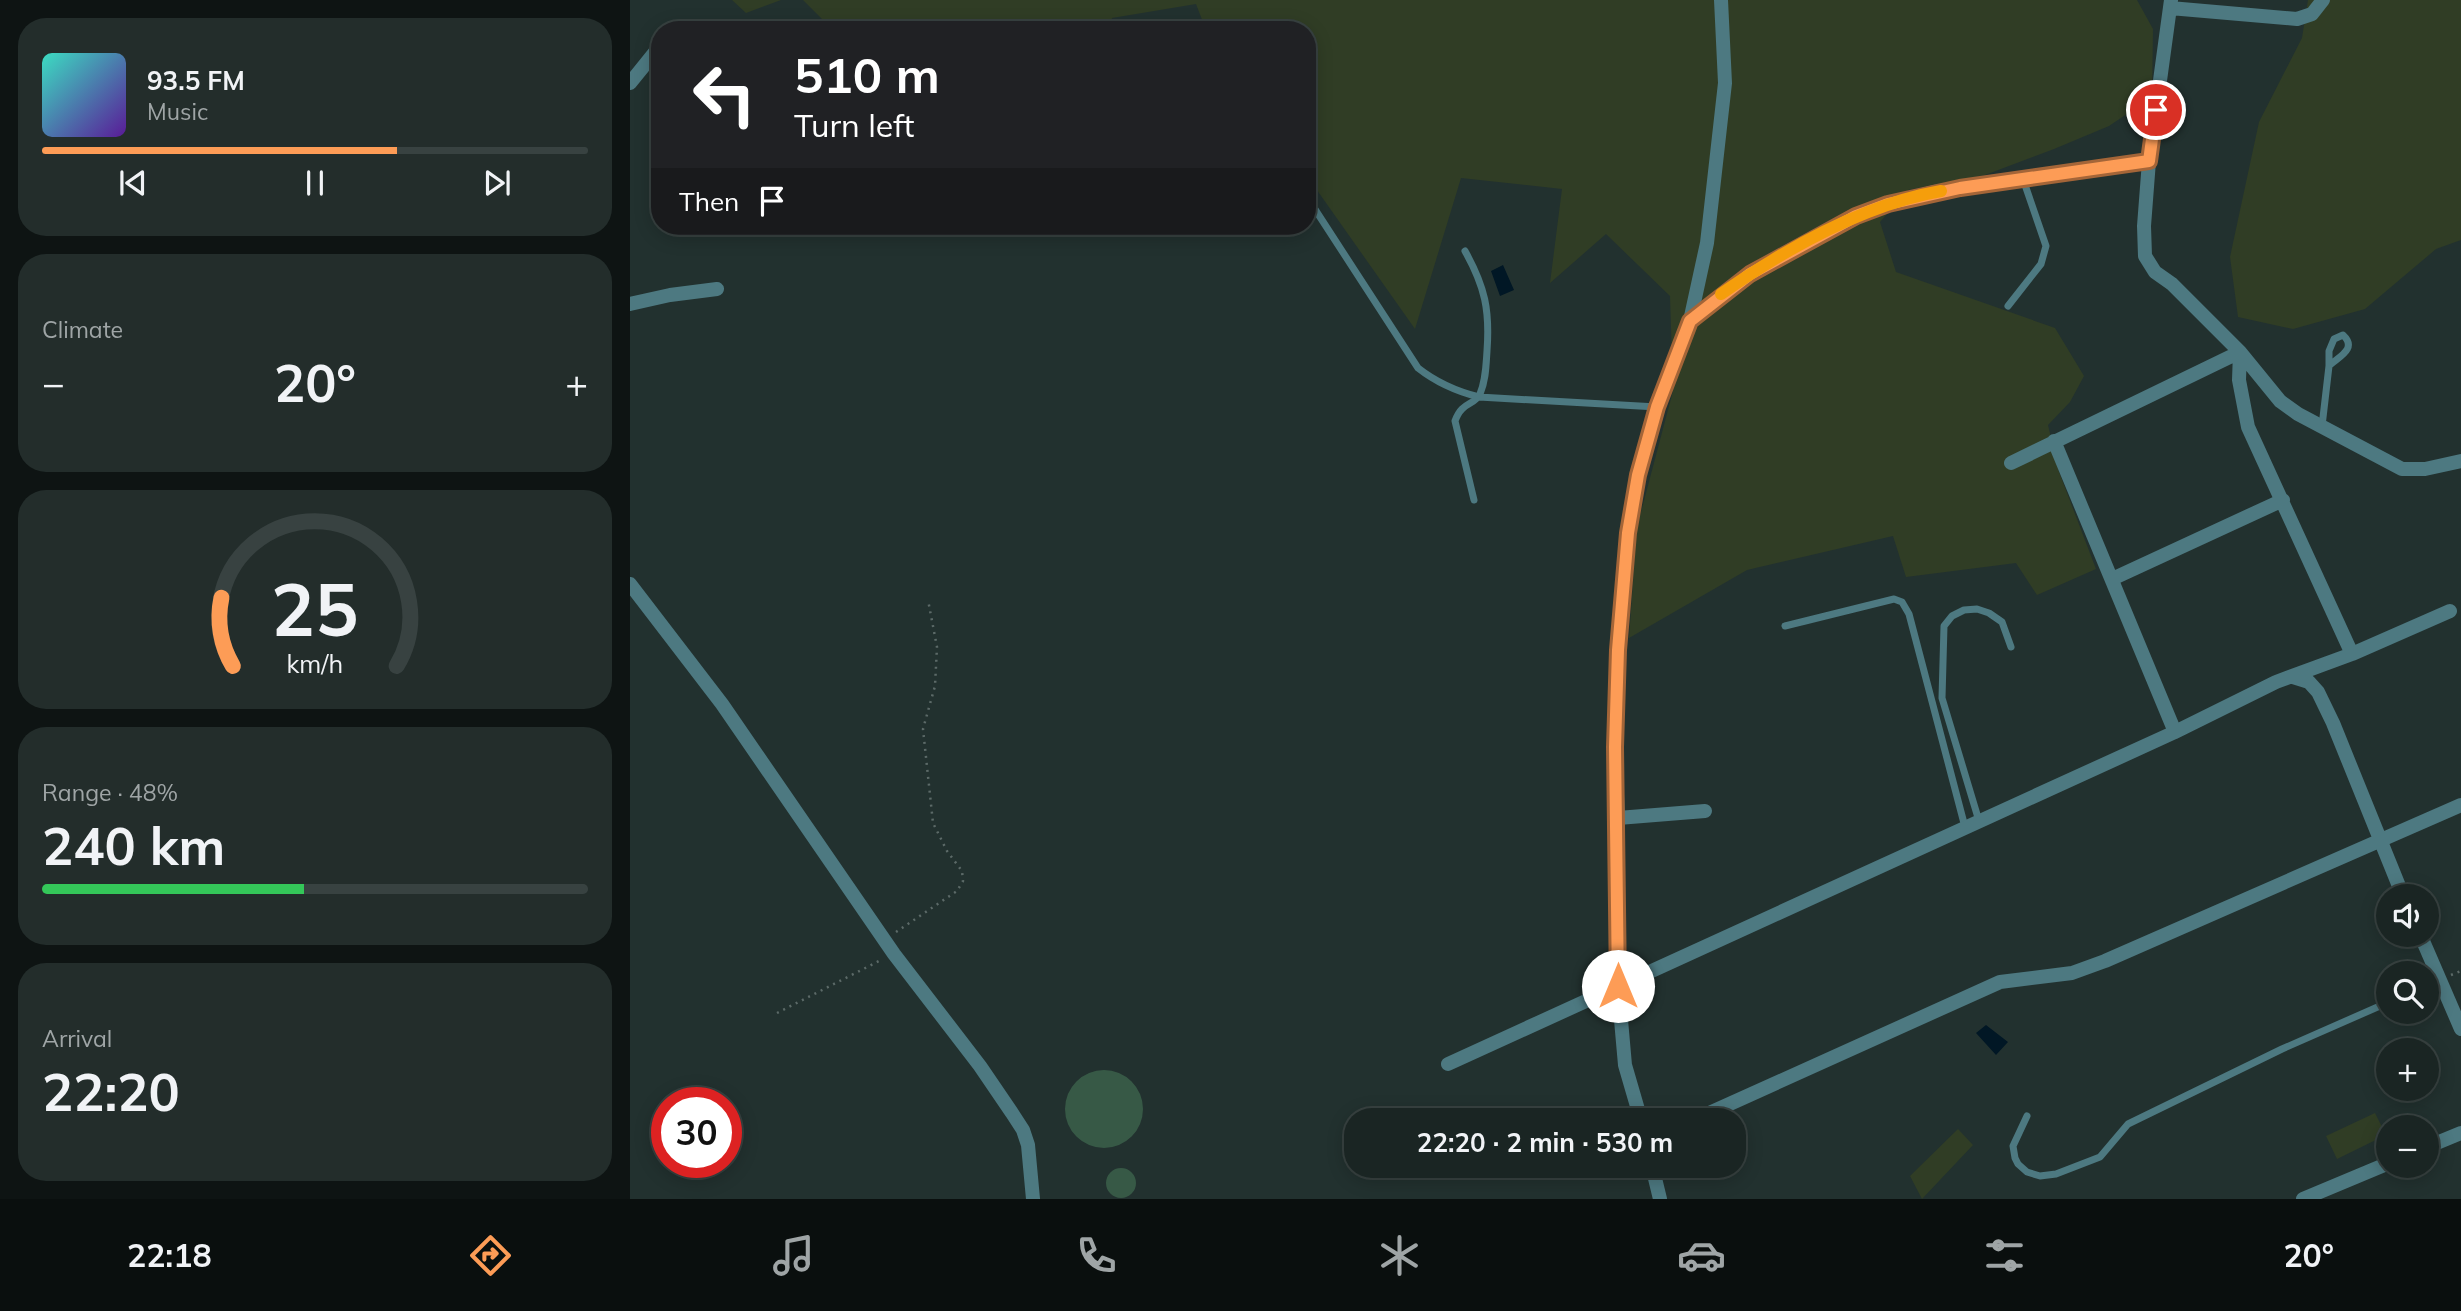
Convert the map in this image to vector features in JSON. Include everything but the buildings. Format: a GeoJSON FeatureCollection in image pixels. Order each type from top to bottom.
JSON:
{"type":"FeatureCollection","features":[{"type":"Feature","properties":{"kind":"street"},"geometry":{"type":"LineString","coordinates":[[1638,1108],[1625,1065],[1618,986],[1618,818],[1615,747],[1618,650],[1628,533],[1638,475],[1657,407],[1690,321],[1707,243],[1725,83],[1721,0]]}},
{"type":"Feature","properties":{"kind":"street"},"geometry":{"type":"LineString","coordinates":[[2323,0],[2312,14],[2297,19],[2170,4],[2149,161],[2144,226],[2145,256],[2155,272],[2172,284],[2240,352],[2280,401],[2322,427],[2402,469],[2425,469],[2461,461]]}},
{"type":"Feature","properties":{"kind":"street"},"geometry":{"type":"LineString","coordinates":[[630,83],[651,57]]}},
{"type":"Feature","properties":{"kind":"street"},"geometry":{"type":"LineString","coordinates":[[1690,321],[1750,274],[1856,216],[1888,204],[1934,192],[2149,161]]}},
{"type":"Feature","properties":{"kind":"street"},"geometry":{"type":"LineString","coordinates":[[630,304],[717,289]]}},
{"type":"Feature","properties":{"kind":"street"},"geometry":{"type":"LineString","coordinates":[[2011,463],[2240,352]]}},
{"type":"Feature","properties":{"kind":"street"},"geometry":{"type":"LineString","coordinates":[[2240,352],[2239,380],[2248,427],[2352,654]]}},
{"type":"Feature","properties":{"kind":"street"},"geometry":{"type":"LineString","coordinates":[[2054,441],[2175,732]]}},
{"type":"Feature","properties":{"kind":"street"},"geometry":{"type":"LineString","coordinates":[[2112,579],[2283,500]]}},
{"type":"Feature","properties":{"kind":"street"},"geometry":{"type":"LineString","coordinates":[[630,584],[722,704],[894,954],[980,1066],[1023,1130],[1028,1145],[1033,1199]]}},
{"type":"Feature","properties":{"kind":"street"},"geometry":{"type":"LineString","coordinates":[[1448,1064],[2175,732],[2276,682],[2352,654],[2451,611]]}},
{"type":"Feature","properties":{"kind":"street"},"geometry":{"type":"LineString","coordinates":[[2293,677],[2309,682],[2318,692],[2398,884]]}},
{"type":"Feature","properties":{"kind":"street"},"geometry":{"type":"LineString","coordinates":[[1721,1108],[2000,982],[2072,973],[2083,969],[2461,805]]}},
{"type":"Feature","properties":{"kind":"street"},"geometry":{"type":"LineString","coordinates":[[1618,818],[1705,811]]}},
{"type":"Feature","properties":{"kind":"street"},"geometry":{"type":"LineString","coordinates":[[2439,992],[2461,1030]]}},
{"type":"Feature","properties":{"kind":"street"},"geometry":{"type":"LineString","coordinates":[[2439,1142],[2461,1133]]}},
{"type":"Feature","properties":{"kind":"street"},"geometry":{"type":"LineString","coordinates":[[2303,1199],[2376,1168]]}},
{"type":"Feature","properties":{"kind":"street"},"geometry":{"type":"LineString","coordinates":[[1655,1178],[1660,1199]]}},
{"type":"Feature","properties":{"kind":"lane"},"geometry":{"type":"LineString","coordinates":[[2008,306],[2041,264],[2046,246],[2023,179]]}},
{"type":"Feature","properties":{"kind":"lane"},"geometry":{"type":"LineString","coordinates":[[1316,211],[1418,368],[1434,380],[1455,391],[1479,397],[1657,407]]}},
{"type":"Feature","properties":{"kind":"lane"},"geometry":{"type":"LineString","coordinates":[[1465,251],[1479,275],[1487,301],[1489,328],[1486,373],[1479,397],[1460,410],[1455,421],[1474,500]]}},
{"type":"Feature","properties":{"kind":"lane"},"geometry":{"type":"LineString","coordinates":[[2322,427],[2329,366]]}},
{"type":"Feature","properties":{"kind":"lane"},"geometry":{"type":"LineString","coordinates":[[1786,626],[1894,599],[1902,602],[1909,614],[1966,828]]}},
{"type":"Feature","properties":{"kind":"lane"},"geometry":{"type":"LineString","coordinates":[[1979,821],[1942,698],[1944,626],[1952,616],[1964,610],[1978,609],[2002,622],[2011,647]]}},
{"type":"Feature","properties":{"kind":"lane"},"geometry":{"type":"LineString","coordinates":[[2027,1116],[2013,1146],[2018,1164],[2027,1172],[2040,1176],[2056,1174],[2100,1157],[2128,1124],[2282,1049],[2376,1008]]}},
{"type":"Feature","properties":{"kind":"path"},"geometry":{"type":"LineString","coordinates":[[884,939],[957,891],[963,881],[962,871],[947,851],[933,822],[923,729],[935,686],[937,647],[928,600]]}},
{"type":"Feature","properties":{"kind":"path"},"geometry":{"type":"LineString","coordinates":[[777,1013],[894,954]]}},
{"type":"Feature","properties":{"kind":"green space"},"geometry":{"type":"Polygon","coordinates":[[[732,0],[781,0],[746,13],[732,0]]]}},
{"type":"Feature","properties":{"kind":"green space"},"geometry":{"type":"Polygon","coordinates":[[[803,0],[2137,0],[2153,29],[2152,97],[2109,126],[2054,149],[1985,175],[1908,190],[1880,222],[1896,272],[2055,328],[2084,376],[2070,402],[2048,425],[2059,472],[2096,569],[2037,595],[2016,563],[1906,577],[1893,536],[1747,570],[1629,638],[1637,527],[1673,391],[1670,296],[1606,234],[1550,283],[1562,189],[1461,178],[1415,329],[1316,189],[1316,21],[1203,21],[1196,4],[1112,18],[1111,21],[824,21],[803,0]]]}},
{"type":"Feature","properties":{"kind":"green space"},"geometry":{"type":"Polygon","coordinates":[[[2308,0],[2461,0],[2461,240],[2436,249],[2365,309],[2293,329],[2238,317],[2230,257],[2259,122],[2302,38],[2308,0]]]}},
{"type":"Feature","properties":{"kind":"green space"},"geometry":{"type":"Polygon","coordinates":[[[2375,1113],[2376,1115],[2376,1140],[2337,1159],[2326,1136],[2375,1113]]]}},
{"type":"Feature","properties":{"kind":"green space"},"geometry":{"type":"Polygon","coordinates":[[[1958,1129],[1973,1145],[1922,1199],[1910,1176],[1958,1129]]]}},
{"type":"Feature","properties":{"kind":"water"},"geometry":{"type":"Polygon","coordinates":[[[1503,265],[1514,290],[1500,296],[1491,271],[1503,265]]]}},
{"type":"Feature","properties":{"kind":"water"},"geometry":{"type":"Polygon","coordinates":[[[1986,1025],[2008,1042],[1996,1055],[1976,1033],[1986,1025]]]}},
{"type":"Feature","properties":{"kind":"slow traffic"},"geometry":{"type":"LineString","coordinates":[[1721,294],[1788,252],[1856,216],[1888,204],[1941,191]]}},
{"type":"Feature","properties":{"kind":"route"},"geometry":{"type":"LineString","coordinates":[[1618,986],[1618,818],[1615,747],[1618,650],[1628,533],[1638,475],[1657,407],[1690,321],[1750,274],[1856,216],[1888,204],[1934,192],[2149,161],[2156,110]]}}]}
